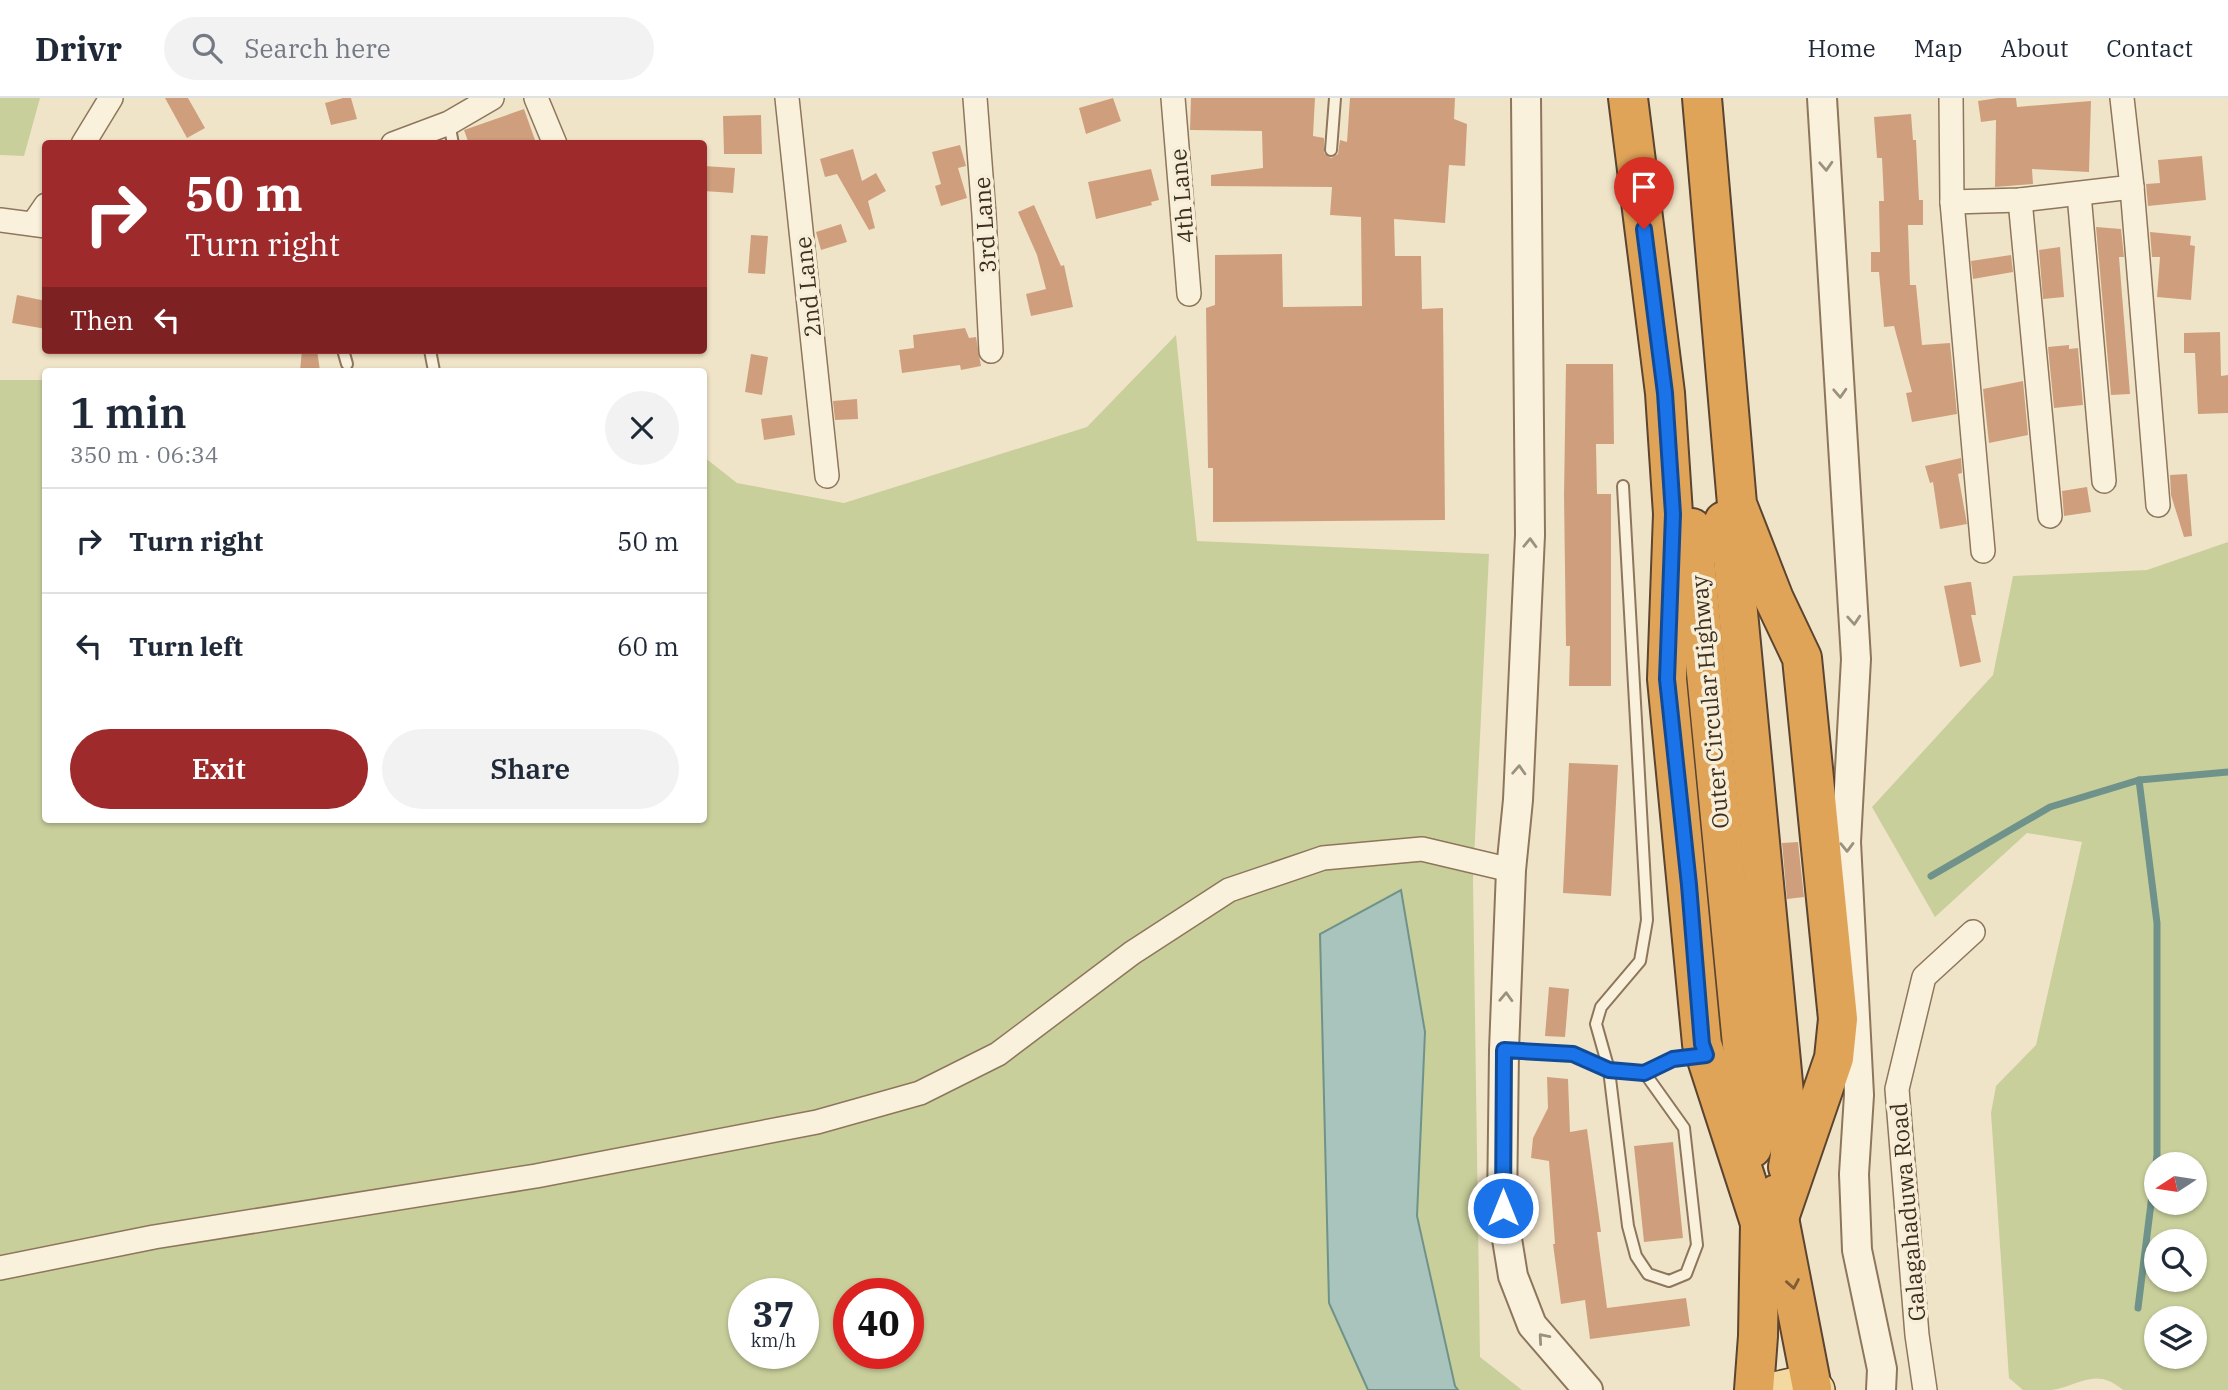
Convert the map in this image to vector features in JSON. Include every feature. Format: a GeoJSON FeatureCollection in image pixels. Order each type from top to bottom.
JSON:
{"type":"FeatureCollection","features":[{"type":"Feature","properties":{"kind":"highway"},"geometry":{"type":"LineString","coordinates":[[1628,98],[1665,393],[1673,514],[1667,679],[1689,885],[1702,1044],[1770,1220],[1814,1389]]}},
{"type":"Feature","properties":{"kind":"highway","name":"Outer Circular Highway"},"geometry":{"type":"LineString","coordinates":[[1644,98],[1717,512],[1733,560],[1790,1156],[1770,1220]]}},
{"type":"Feature","properties":{"kind":"highway","name":"Outer Circular Highway"},"geometry":{"type":"LineString","coordinates":[[1678,98],[1717,512],[1770,1220]]}},
{"type":"Feature","properties":{"kind":"highway"},"geometry":{"type":"LineString","coordinates":[[1702,98],[1717,512],[1788,683],[1818,1037],[1790,1156]]}},
{"type":"Feature","properties":{"kind":"highway"},"geometry":{"type":"LineString","coordinates":[[1717,512],[1774,599],[1802,658],[1838,1020],[1834,1058],[1770,1220],[1754,1390]]}},
{"type":"Feature","properties":{"kind":"highway"},"geometry":{"type":"LineString","coordinates":[[1733,560],[1762,664],[1798,1027],[1799,1112]]}},
{"type":"Feature","properties":{"kind":"main road"},"geometry":{"type":"LineString","coordinates":[[1774,1390],[1796,1385],[1814,1389]]}},
{"type":"Feature","properties":{"kind":"street"},"geometry":{"type":"LineString","coordinates":[[85,140],[111,98]]}},
{"type":"Feature","properties":{"kind":"street"},"geometry":{"type":"LineString","coordinates":[[414,140],[451,133],[492,98]]}},
{"type":"Feature","properties":{"kind":"street"},"geometry":{"type":"LineString","coordinates":[[536,98],[553,140]]}},
{"type":"Feature","properties":{"kind":"street","name":"2nd Lane"},"geometry":{"type":"LineString","coordinates":[[787,98],[827,476]]}},
{"type":"Feature","properties":{"kind":"street","name":"3rd Lane"},"geometry":{"type":"LineString","coordinates":[[975,98],[991,351]]}},
{"type":"Feature","properties":{"kind":"street","name":"4th Lane"},"geometry":{"type":"LineString","coordinates":[[1172,98],[1189,294]]}},
{"type":"Feature","properties":{"kind":"street"},"geometry":{"type":"LineString","coordinates":[[1526,98],[1530,535],[1518,800],[1511,870],[1504,1050],[1503,1208],[1513,1276],[1532,1325],[1588,1390]]}},
{"type":"Feature","properties":{"kind":"street"},"geometry":{"type":"LineString","coordinates":[[1822,98],[1856,659],[1846,842],[1859,1095],[1854,1174],[1857,1250],[1882,1369],[1881,1390]]}},
{"type":"Feature","properties":{"kind":"street"},"geometry":{"type":"LineString","coordinates":[[1951,98],[1952,202],[1983,551]]}},
{"type":"Feature","properties":{"kind":"street"},"geometry":{"type":"LineString","coordinates":[[2122,98],[2132,187],[2158,505]]}},
{"type":"Feature","properties":{"kind":"street"},"geometry":{"type":"LineString","coordinates":[[1952,202],[2020,200],[2132,187]]}},
{"type":"Feature","properties":{"kind":"street"},"geometry":{"type":"LineString","coordinates":[[2079,194],[2104,481]]}},
{"type":"Feature","properties":{"kind":"street"},"geometry":{"type":"LineString","coordinates":[[2020,200],[2050,516]]}},
{"type":"Feature","properties":{"kind":"street"},"geometry":{"type":"LineString","coordinates":[[0,220],[41,218]]}},
{"type":"Feature","properties":{"kind":"street"},"geometry":{"type":"LineString","coordinates":[[0,1268],[154,1237],[536,1176],[817,1122],[920,1093],[998,1054],[1132,953],[1229,890],[1323,858],[1422,849],[1511,870]]}},
{"type":"Feature","properties":{"kind":"street","name":"Galagahaduwa Road"},"geometry":{"type":"LineString","coordinates":[[1924,1390],[1897,1089],[1924,977],[1973,932]]}},
{"type":"Feature","properties":{"kind":"lane"},"geometry":{"type":"LineString","coordinates":[[1331,150],[1335,98]]}},
{"type":"Feature","properties":{"kind":"lane"},"geometry":{"type":"LineString","coordinates":[[344,354],[347,364]]}},
{"type":"Feature","properties":{"kind":"lane"},"geometry":{"type":"LineString","coordinates":[[1623,486],[1647,919],[1640,961],[1601,1007],[1596,1024],[1609,1070],[1628,1226],[1636,1256],[1648,1273],[1669,1281],[1686,1274],[1697,1245],[1684,1128],[1644,1073]]}},
{"type":"Feature","properties":{"kind":"lane"},"geometry":{"type":"LineString","coordinates":[[1504,1050],[1573,1054],[1609,1070],[1644,1073],[1673,1059],[1706,1055]]}},
{"type":"Feature","properties":{"kind":"green space"},"geometry":{"type":"Polygon","coordinates":[[[0,98],[40,98],[24,156],[0,155],[0,98]]]}},
{"type":"Feature","properties":{"kind":"green space"},"geometry":{"type":"Polygon","coordinates":[[[1176,335],[1197,541],[1489,554],[1473,880],[1480,1357],[1522,1390],[0,1390],[0,380],[42,380],[42,823],[707,823],[707,459],[737,483],[844,503],[1087,427],[1176,335]]]}},
{"type":"Feature","properties":{"kind":"green space"},"geometry":{"type":"Polygon","coordinates":[[[2228,542],[2228,1390],[2123,1390],[2104,1379],[2096,1378],[2051,1390],[2023,1390],[2009,1378],[1991,1113],[1996,1086],[2036,1045],[2082,842],[2027,833],[1935,917],[1872,807],[1993,675],[2013,576],[2147,570],[2228,542]]]}},
{"type":"Feature","properties":{"kind":"water"},"geometry":{"type":"Polygon","coordinates":[[[1401,890],[1425,1032],[1417,1216],[1458,1390],[1368,1390],[1329,1303],[1320,934],[1401,890]]]}},
{"type":"Feature","properties":{"kind":"building"},"geometry":{"type":"Polygon","coordinates":[[[165,98],[188,98],[205,128],[187,138],[165,98]]]}},
{"type":"Feature","properties":{"kind":"building"},"geometry":{"type":"Polygon","coordinates":[[[351,98],[357,119],[331,125],[325,103],[351,98]]]}},
{"type":"Feature","properties":{"kind":"building"},"geometry":{"type":"Polygon","coordinates":[[[1113,98],[1121,121],[1086,134],[1079,108],[1113,98]]]}},
{"type":"Feature","properties":{"kind":"building"},"geometry":{"type":"Polygon","coordinates":[[[1191,98],[1315,98],[1313,136],[1324,138],[1324,153],[1331,158],[1338,154],[1340,140],[1347,142],[1350,98],[1455,98],[1454,119],[1467,124],[1465,166],[1449,165],[1445,223],[1394,219],[1395,256],[1421,256],[1422,309],[1443,308],[1445,520],[1213,522],[1213,468],[1208,468],[1206,308],[1215,305],[1215,255],[1282,254],[1283,307],[1362,306],[1361,217],[1330,215],[1332,187],[1211,186],[1211,175],[1263,168],[1262,131],[1190,130],[1191,98]]]}},
{"type":"Feature","properties":{"kind":"building"},"geometry":{"type":"Polygon","coordinates":[[[2016,98],[2017,107],[2091,101],[2089,172],[2032,169],[2033,184],[1995,187],[1996,120],[1981,122],[1978,101],[2016,98]]]}},
{"type":"Feature","properties":{"kind":"building"},"geometry":{"type":"Polygon","coordinates":[[[524,109],[535,140],[468,140],[464,130],[524,109]]]}},
{"type":"Feature","properties":{"kind":"building"},"geometry":{"type":"Polygon","coordinates":[[[1911,114],[1913,140],[1916,140],[1919,200],[1923,200],[1923,225],[1908,225],[1910,285],[1916,285],[1922,345],[1950,343],[1957,414],[1912,422],[1906,393],[1912,392],[1894,326],[1884,327],[1879,272],[1871,272],[1871,252],[1880,252],[1879,201],[1884,201],[1882,158],[1877,158],[1874,117],[1911,114]]]}},
{"type":"Feature","properties":{"kind":"building"},"geometry":{"type":"Polygon","coordinates":[[[761,115],[762,154],[724,154],[723,116],[761,115]]]}},
{"type":"Feature","properties":{"kind":"building"},"geometry":{"type":"Polygon","coordinates":[[[960,145],[966,166],[958,168],[967,198],[941,206],[935,186],[941,184],[932,152],[960,145]]]}},
{"type":"Feature","properties":{"kind":"building"},"geometry":{"type":"Polygon","coordinates":[[[853,149],[862,181],[876,173],[886,191],[868,201],[875,228],[869,230],[837,174],[825,177],[820,159],[853,149]]]}},
{"type":"Feature","properties":{"kind":"building"},"geometry":{"type":"Polygon","coordinates":[[[2202,156],[2206,200],[2148,206],[2146,184],[2160,183],[2158,160],[2202,156]]]}},
{"type":"Feature","properties":{"kind":"building"},"geometry":{"type":"Polygon","coordinates":[[[707,166],[735,168],[733,193],[707,191],[707,166]]]}},
{"type":"Feature","properties":{"kind":"building"},"geometry":{"type":"Polygon","coordinates":[[[1151,169],[1159,200],[1151,202],[1152,205],[1096,219],[1088,182],[1151,169]]]}},
{"type":"Feature","properties":{"kind":"building"},"geometry":{"type":"Polygon","coordinates":[[[1034,205],[1061,266],[1064,265],[1073,307],[1031,316],[1026,294],[1046,289],[1037,255],[1018,212],[1034,205]]]}},
{"type":"Feature","properties":{"kind":"building"},"geometry":{"type":"Polygon","coordinates":[[[841,224],[847,242],[821,250],[816,232],[841,224]]]}},
{"type":"Feature","properties":{"kind":"building"},"geometry":{"type":"Polygon","coordinates":[[[2096,227],[2121,229],[2124,257],[2119,257],[2130,394],[2111,395],[2096,227]]]}},
{"type":"Feature","properties":{"kind":"building"},"geometry":{"type":"Polygon","coordinates":[[[2150,232],[2191,236],[2190,245],[2195,246],[2191,300],[2157,297],[2160,257],[2152,257],[2150,232]]]}},
{"type":"Feature","properties":{"kind":"building"},"geometry":{"type":"Polygon","coordinates":[[[751,235],[768,236],[765,274],[748,273],[751,235]]]}},
{"type":"Feature","properties":{"kind":"building"},"geometry":{"type":"Polygon","coordinates":[[[2060,247],[2064,297],[2043,299],[2039,250],[2060,247]]]}},
{"type":"Feature","properties":{"kind":"building"},"geometry":{"type":"Polygon","coordinates":[[[2011,255],[2013,272],[1973,279],[1971,261],[2011,255]]]}},
{"type":"Feature","properties":{"kind":"building"},"geometry":{"type":"Polygon","coordinates":[[[17,295],[42,300],[42,328],[12,323],[17,295]]]}},
{"type":"Feature","properties":{"kind":"building"},"geometry":{"type":"Polygon","coordinates":[[[965,328],[969,338],[976,337],[981,366],[961,370],[960,365],[902,373],[899,350],[914,348],[913,335],[965,328]]]}},
{"type":"Feature","properties":{"kind":"building"},"geometry":{"type":"Polygon","coordinates":[[[2220,332],[2221,376],[2228,375],[2228,413],[2198,414],[2195,353],[2184,353],[2184,333],[2220,332]]]}},
{"type":"Feature","properties":{"kind":"building"},"geometry":{"type":"Polygon","coordinates":[[[2069,345],[2069,349],[2078,348],[2083,405],[2054,408],[2048,347],[2069,345]]]}},
{"type":"Feature","properties":{"kind":"building"},"geometry":{"type":"Polygon","coordinates":[[[302,354],[318,354],[320,368],[300,368],[302,354]]]}},
{"type":"Feature","properties":{"kind":"building"},"geometry":{"type":"Polygon","coordinates":[[[751,354],[768,357],[762,395],[745,392],[751,354]]]}},
{"type":"Feature","properties":{"kind":"building"},"geometry":{"type":"Polygon","coordinates":[[[1566,364],[1613,364],[1614,444],[1596,444],[1597,494],[1611,494],[1611,686],[1569,686],[1564,495],[1566,364]]]}},
{"type":"Feature","properties":{"kind":"building"},"geometry":{"type":"Polygon","coordinates":[[[2023,381],[2028,435],[1989,443],[1983,389],[2023,381]]]}},
{"type":"Feature","properties":{"kind":"building"},"geometry":{"type":"Polygon","coordinates":[[[857,399],[858,419],[835,420],[833,401],[857,399]]]}},
{"type":"Feature","properties":{"kind":"building"},"geometry":{"type":"Polygon","coordinates":[[[792,415],[795,435],[764,440],[761,419],[792,415]]]}},
{"type":"Feature","properties":{"kind":"building"},"geometry":{"type":"Polygon","coordinates":[[[1961,458],[1962,473],[1958,474],[1967,524],[1940,529],[1933,482],[1930,483],[1925,466],[1961,458]]]}},
{"type":"Feature","properties":{"kind":"building"},"geometry":{"type":"Polygon","coordinates":[[[2187,474],[2192,536],[2184,537],[2171,495],[2170,475],[2187,474]]]}},
{"type":"Feature","properties":{"kind":"building"},"geometry":{"type":"Polygon","coordinates":[[[2087,487],[2091,512],[2064,516],[2062,491],[2087,487]]]}},
{"type":"Feature","properties":{"kind":"building"},"geometry":{"type":"Polygon","coordinates":[[[1971,582],[1976,615],[1971,615],[1981,662],[1960,667],[1944,586],[1971,582]]]}},
{"type":"Feature","properties":{"kind":"building"},"geometry":{"type":"Polygon","coordinates":[[[1569,763],[1618,765],[1611,896],[1563,893],[1569,763]]]}},
{"type":"Feature","properties":{"kind":"building"},"geometry":{"type":"Polygon","coordinates":[[[1798,842],[1804,897],[1787,899],[1782,843],[1798,842]]]}},
{"type":"Feature","properties":{"kind":"building"},"geometry":{"type":"Polygon","coordinates":[[[1549,987],[1569,989],[1565,1037],[1545,1036],[1549,987]]]}},
{"type":"Feature","properties":{"kind":"building"},"geometry":{"type":"Polygon","coordinates":[[[1547,1077],[1568,1079],[1570,1132],[1587,1129],[1601,1232],[1597,1232],[1607,1308],[1686,1298],[1690,1326],[1590,1339],[1585,1300],[1561,1304],[1553,1244],[1549,1161],[1531,1158],[1533,1138],[1548,1108],[1547,1077]]]}},
{"type":"Feature","properties":{"kind":"building"},"geometry":{"type":"Polygon","coordinates":[[[1673,1142],[1683,1238],[1644,1242],[1634,1146],[1673,1142]]]}},
{"type":"Feature","properties":{"kind":"waterway"},"geometry":{"type":"LineString","coordinates":[[1931,876],[2050,807],[2139,780],[2228,772]]}},
{"type":"Feature","properties":{"kind":"waterway"},"geometry":{"type":"LineString","coordinates":[[2138,1308],[2157,1155],[2157,923],[2139,780]]}},
{"type":"Feature","properties":{"kind":"route"},"geometry":{"type":"LineString","coordinates":[[1503,1208],[1504,1050],[1573,1054],[1609,1070],[1644,1073],[1673,1059],[1706,1055],[1702,1044],[1689,885],[1667,679],[1673,514],[1665,393],[1644,229]]}}]}
